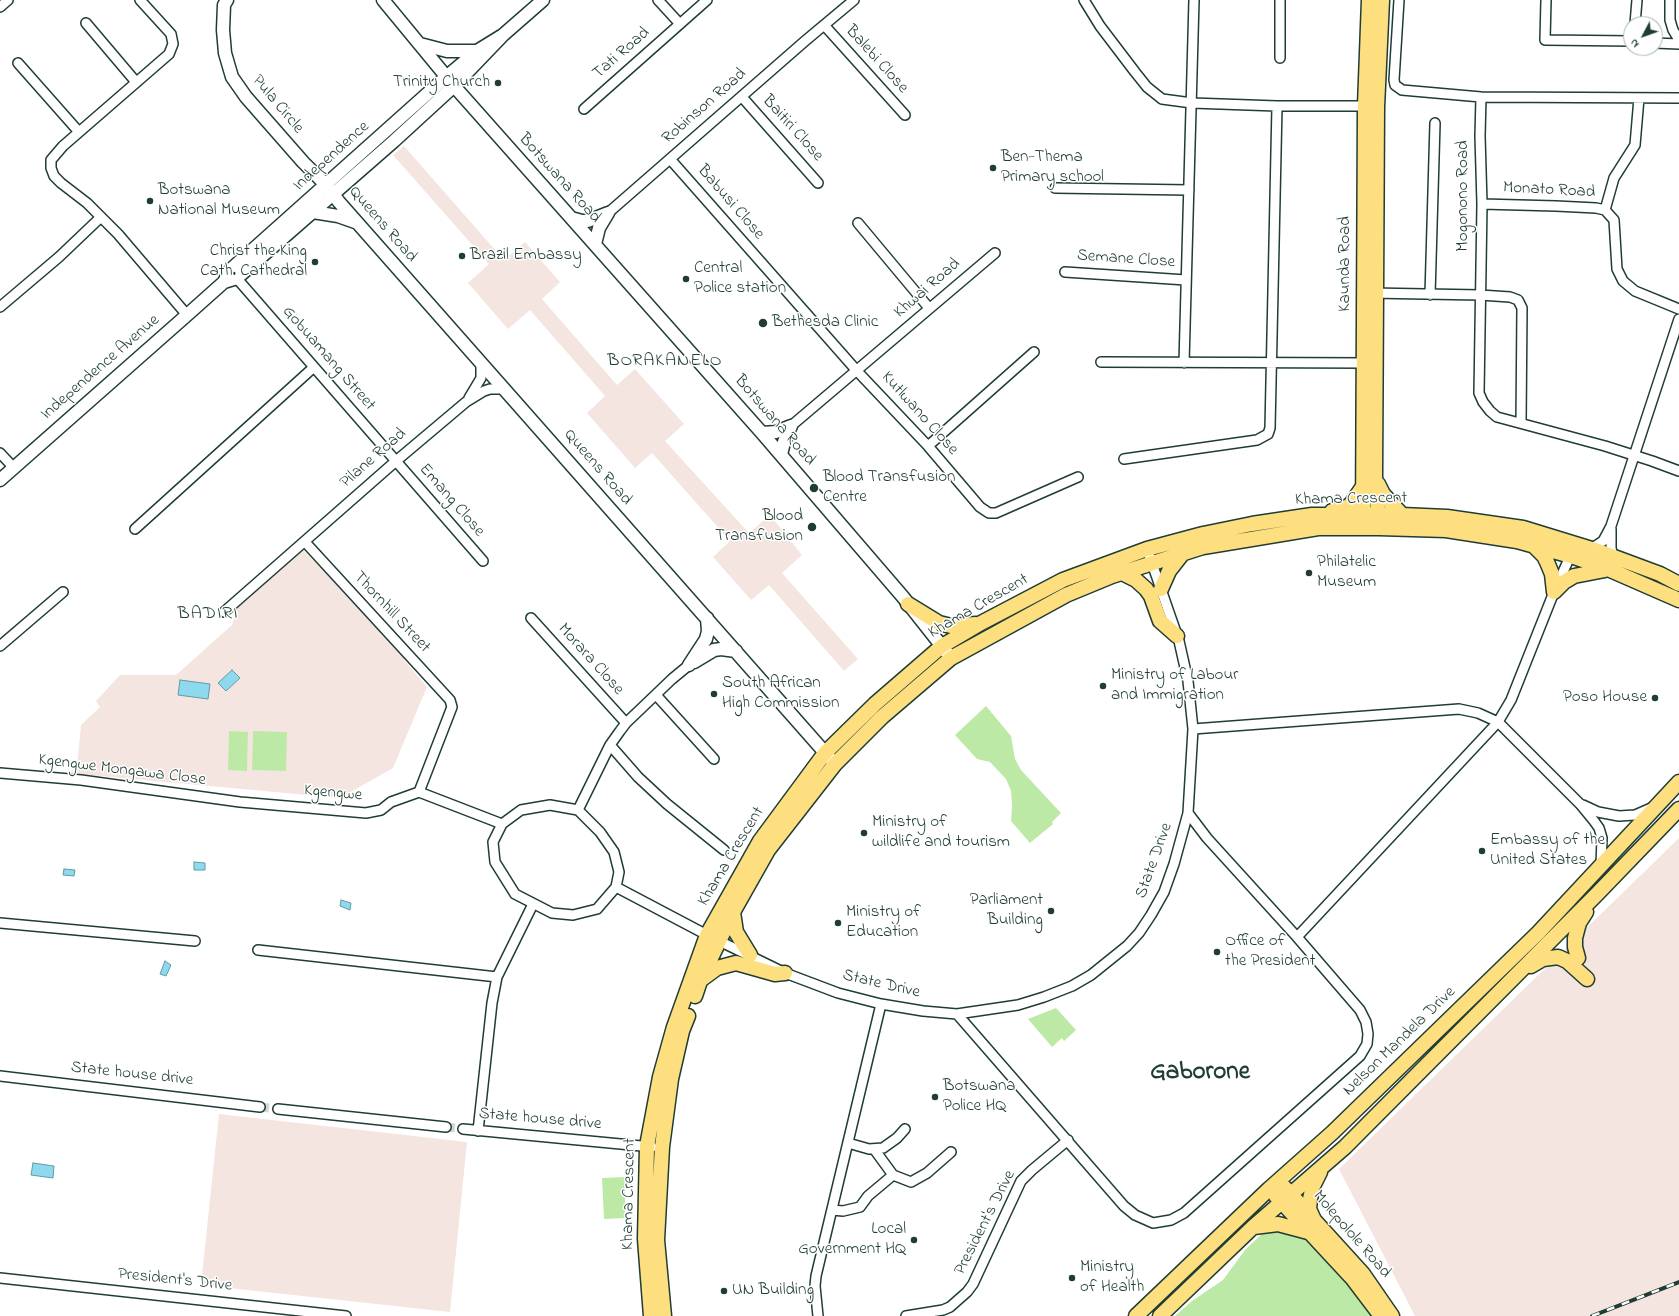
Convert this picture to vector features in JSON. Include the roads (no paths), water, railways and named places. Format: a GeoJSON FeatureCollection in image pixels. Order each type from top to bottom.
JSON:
{"type":"FeatureCollection","features":[{"type":"Feature","properties":{"kind":"main road"},"geometry":{"type":"LineString","coordinates":[[384,0],[450,82]]}},
{"type":"Feature","properties":{"kind":"main road"},"geometry":{"type":"LineString","coordinates":[[450,82],[543,0]]}},
{"type":"Feature","properties":{"kind":"main road","name":"Kaunda Road"},"geometry":{"type":"LineString","coordinates":[[1369,0],[1365,106],[1370,293],[1370,363],[1375,476],[1379,521]]}},
{"type":"Feature","properties":{"kind":"main road","name":"Kaunda Road"},"geometry":{"type":"LineString","coordinates":[[1370,293],[1382,0]]}},
{"type":"Feature","properties":{"kind":"main road","name":"Pula Circle"},"geometry":{"type":"LineString","coordinates":[[225,2],[225,53],[232,77],[246,97],[302,162],[329,189]]}},
{"type":"Feature","properties":{"kind":"main road"},"geometry":{"type":"LineString","coordinates":[[450,82],[477,51],[503,35]]}},
{"type":"Feature","properties":{"kind":"main road"},"geometry":{"type":"LineString","coordinates":[[420,44],[447,51],[477,51]]}},
{"type":"Feature","properties":{"kind":"main road","name":"Independence"},"geometry":{"type":"LineString","coordinates":[[224,282],[450,82]]}},
{"type":"Feature","properties":{"kind":"main road","name":"Botswana Road"},"geometry":{"type":"LineString","coordinates":[[450,82],[762,432],[908,604],[951,658]]}},
{"type":"Feature","properties":{"kind":"main road","name":"Independence"},"geometry":{"type":"LineString","coordinates":[[233,274],[313,212],[329,189]]}},
{"type":"Feature","properties":{"kind":"main road","name":"Queens Road"},"geometry":{"type":"LineString","coordinates":[[329,189],[356,222],[835,764]]}},
{"type":"Feature","properties":{"kind":"main road"},"geometry":{"type":"LineString","coordinates":[[313,212],[338,216],[356,222]]}},
{"type":"Feature","properties":{"kind":"main road"},"geometry":{"type":"LineString","coordinates":[[571,218],[588,221],[608,213]]}},
{"type":"Feature","properties":{"kind":"main road"},"geometry":{"type":"LineString","coordinates":[[595,244],[599,228],[608,213]]}},
{"type":"Feature","properties":{"kind":"main road","name":"Independence Avenue"},"geometry":{"type":"LineString","coordinates":[[0,480],[224,282]]}},
{"type":"Feature","properties":{"kind":"main road","name":"Kaunda Road"},"geometry":{"type":"LineString","coordinates":[[1363,521],[1370,363]]}},
{"type":"Feature","properties":{"kind":"main road"},"geometry":{"type":"LineString","coordinates":[[762,432],[776,432],[791,426]]}},
{"type":"Feature","properties":{"kind":"main road"},"geometry":{"type":"LineString","coordinates":[[781,455],[784,442],[791,426]]}},
{"type":"Feature","properties":{"kind":"main road"},"geometry":{"type":"LineString","coordinates":[[1375,476],[1382,494],[1403,516]]}},
{"type":"Feature","properties":{"kind":"main road"},"geometry":{"type":"LineString","coordinates":[[1312,515],[1346,508],[1355,499],[1364,485]]}},
{"type":"Feature","properties":{"kind":"main road","name":"Khama Crescent"},"geometry":{"type":"LineString","coordinates":[[661,1315],[645,1240],[647,1146],[660,1077],[674,1027],[713,938],[760,841],[825,753],[875,704],[942,646],[981,623],[1063,580],[1147,549],[1203,534],[1312,515],[1363,521],[1379,521],[1573,550],[1590,548],[1611,563],[1679,600]]}},
{"type":"Feature","properties":{"kind":"main road","name":"Khama Crescent"},"geometry":{"type":"LineString","coordinates":[[1379,521],[1403,516],[1447,518],[1523,528],[1573,550],[1611,563],[1660,574],[1679,584]]}},
{"type":"Feature","properties":{"kind":"main road","name":"Khama Crescent"},"geometry":{"type":"LineString","coordinates":[[661,1315],[657,1240],[662,1147],[673,1072],[682,1031],[700,981],[713,938],[733,912],[768,850],[835,764],[882,717],[951,658],[1066,595],[1122,573],[1203,547],[1363,521]]}},
{"type":"Feature","properties":{"kind":"main road"},"geometry":{"type":"LineString","coordinates":[[1532,545],[1548,562],[1552,574],[1554,592]]}},
{"type":"Feature","properties":{"kind":"main road"},"geometry":{"type":"LineString","coordinates":[[1161,589],[1169,571],[1183,553]]}},
{"type":"Feature","properties":{"kind":"main road"},"geometry":{"type":"LineString","coordinates":[[1554,592],[1564,582],[1574,576],[1611,563]]}},
{"type":"Feature","properties":{"kind":"main road"},"geometry":{"type":"LineString","coordinates":[[1122,573],[1136,580],[1146,589],[1151,596],[1160,621],[1177,636]]}},
{"type":"Feature","properties":{"kind":"main road"},"geometry":{"type":"LineString","coordinates":[[908,604],[939,623],[951,626],[981,623]]}},
{"type":"Feature","properties":{"kind":"main road"},"geometry":{"type":"LineString","coordinates":[[689,664],[706,639],[708,631],[707,618]]}},
{"type":"Feature","properties":{"kind":"main road"},"geometry":{"type":"LineString","coordinates":[[689,664],[714,650],[720,649],[736,651]]}},
{"type":"Feature","properties":{"kind":"main road","name":"Nelson Mandela Drive"},"geometry":{"type":"LineString","coordinates":[[1136,1316],[1274,1185],[1332,1133],[1532,938],[1679,782]]}},
{"type":"Feature","properties":{"kind":"main road","name":"Nelson Mandela Drive"},"geometry":{"type":"LineString","coordinates":[[1160,1316],[1253,1227],[1345,1147],[1514,978],[1679,809]]}},
{"type":"Feature","properties":{"kind":"main road"},"geometry":{"type":"LineString","coordinates":[[1578,958],[1575,947],[1579,922],[1597,894]]}},
{"type":"Feature","properties":{"kind":"main road"},"geometry":{"type":"LineString","coordinates":[[733,912],[736,932],[750,954]]}},
{"type":"Feature","properties":{"kind":"main road"},"geometry":{"type":"LineString","coordinates":[[1514,978],[1543,959],[1558,957],[1567,961],[1587,979]]}},
{"type":"Feature","properties":{"kind":"main road"},"geometry":{"type":"LineString","coordinates":[[700,981],[717,968],[736,963],[775,974],[785,973]]}},
{"type":"Feature","properties":{"kind":"main road"},"geometry":{"type":"LineString","coordinates":[[1253,1227],[1278,1224],[1312,1228],[1310,1199],[1313,1186],[1322,1168]]}},
{"type":"Feature","properties":{"kind":"main road","name":"Molepolole Road"},"geometry":{"type":"LineString","coordinates":[[1274,1185],[1312,1228],[1381,1316]]}},
{"type":"Feature","properties":{"kind":"main road","name":"Molepolole Road"},"geometry":{"type":"LineString","coordinates":[[1312,1228],[1363,1274],[1392,1316]]}},
{"type":"Feature","properties":{"kind":"street"},"geometry":{"type":"LineString","coordinates":[[0,7],[8,0]]}},
{"type":"Feature","properties":{"kind":"street"},"geometry":{"type":"LineString","coordinates":[[140,0],[171,34],[173,44],[169,54],[63,146],[51,160],[51,168],[54,176],[60,184],[88,203],[118,234],[187,315]]}},
{"type":"Feature","properties":{"kind":"street"},"geometry":{"type":"LineString","coordinates":[[658,0],[680,24]]}},
{"type":"Feature","properties":{"kind":"street","name":"Tati Road"},"geometry":{"type":"LineString","coordinates":[[584,109],[707,0]]}},
{"type":"Feature","properties":{"kind":"street","name":"Robinson Road"},"geometry":{"type":"LineString","coordinates":[[608,213],[854,0]]}},
{"type":"Feature","properties":{"kind":"street"},"geometry":{"type":"LineString","coordinates":[[1084,0],[1094,18],[1115,47],[1147,87],[1162,99],[1192,103],[1277,106],[1365,106]]}},
{"type":"Feature","properties":{"kind":"street"},"geometry":{"type":"LineString","coordinates":[[1184,363],[1194,0]]}},
{"type":"Feature","properties":{"kind":"street"},"geometry":{"type":"LineString","coordinates":[[1280,0],[1280,58]]}},
{"type":"Feature","properties":{"kind":"street"},"geometry":{"type":"LineString","coordinates":[[1399,0],[1394,80],[1398,88],[1407,92],[1481,97],[1679,98]]}},
{"type":"Feature","properties":{"kind":"street"},"geometry":{"type":"LineString","coordinates":[[1546,0],[1545,40],[1623,42]]}},
{"type":"Feature","properties":{"kind":"street"},"geometry":{"type":"LineString","coordinates":[[1636,16],[1637,0]]}},
{"type":"Feature","properties":{"kind":"street"},"geometry":{"type":"LineString","coordinates":[[1670,0],[1670,20],[1673,30],[1679,40]]}},
{"type":"Feature","properties":{"kind":"street"},"geometry":{"type":"LineString","coordinates":[[86,22],[136,82]]}},
{"type":"Feature","properties":{"kind":"street","name":"Balebi Close"},"geometry":{"type":"LineString","coordinates":[[824,25],[905,116]]}},
{"type":"Feature","properties":{"kind":"street"},"geometry":{"type":"LineString","coordinates":[[1663,43],[1679,44]]}},
{"type":"Feature","properties":{"kind":"street"},"geometry":{"type":"LineString","coordinates":[[18,63],[79,132]]}},
{"type":"Feature","properties":{"kind":"street","name":"Baitiri Close"},"geometry":{"type":"LineString","coordinates":[[742,97],[818,182]]}},
{"type":"Feature","properties":{"kind":"street","name":"Mogonono Road"},"geometry":{"type":"LineString","coordinates":[[1481,97],[1480,136],[1482,204],[1479,393],[1486,407],[1497,417],[1635,455],[1679,471]]}},
{"type":"Feature","properties":{"kind":"street"},"geometry":{"type":"LineString","coordinates":[[1639,98],[1634,145],[1614,178],[1608,213],[1615,225],[1617,269],[1619,276],[1635,291],[1679,309]]}},
{"type":"Feature","properties":{"kind":"street"},"geometry":{"type":"LineString","coordinates":[[1124,459],[1257,440],[1268,434],[1270,428],[1272,363],[1277,106]]}},
{"type":"Feature","properties":{"kind":"street"},"geometry":{"type":"LineString","coordinates":[[1430,295],[1435,123]]}},
{"type":"Feature","properties":{"kind":"street","name":"Babusi Close"},"geometry":{"type":"LineString","coordinates":[[670,158],[858,371]]}},
{"type":"Feature","properties":{"kind":"street"},"geometry":{"type":"LineString","coordinates":[[1055,188],[1189,190]]}},
{"type":"Feature","properties":{"kind":"street","name":"Monato Road"},"geometry":{"type":"LineString","coordinates":[[1482,204],[1596,208],[1608,213]]}},
{"type":"Feature","properties":{"kind":"street"},"geometry":{"type":"LineString","coordinates":[[0,307],[58,257],[101,217]]}},
{"type":"Feature","properties":{"kind":"street"},"geometry":{"type":"LineString","coordinates":[[858,222],[929,308]]}},
{"type":"Feature","properties":{"kind":"street","name":"Khwai Road"},"geometry":{"type":"LineString","coordinates":[[791,426],[858,371],[929,308],[995,253]]}},
{"type":"Feature","properties":{"kind":"street","name":"Semane Close"},"geometry":{"type":"LineString","coordinates":[[1065,272],[1186,280]]}},
{"type":"Feature","properties":{"kind":"street","name":"Gobuamang Street"},"geometry":{"type":"LineString","coordinates":[[233,274],[396,461]]}},
{"type":"Feature","properties":{"kind":"street"},"geometry":{"type":"LineString","coordinates":[[1370,293],[1480,295],[1510,297],[1518,300],[1521,304],[1521,423]]}},
{"type":"Feature","properties":{"kind":"street"},"geometry":{"type":"LineString","coordinates":[[1590,548],[1603,541],[1611,526],[1679,319]]}},
{"type":"Feature","properties":{"kind":"street"},"geometry":{"type":"LineString","coordinates":[[928,446],[1034,352]]}},
{"type":"Feature","properties":{"kind":"street"},"geometry":{"type":"LineString","coordinates":[[466,402],[479,383],[482,373],[481,362]]}},
{"type":"Feature","properties":{"kind":"street"},"geometry":{"type":"LineString","coordinates":[[1101,362],[1370,363]]}},
{"type":"Feature","properties":{"kind":"street"},"geometry":{"type":"LineString","coordinates":[[135,529],[314,368]]}},
{"type":"Feature","properties":{"kind":"street","name":"Kutlwano Close"},"geometry":{"type":"LineString","coordinates":[[858,371],[928,446],[980,507],[989,513],[996,513],[1006,510],[1078,477]]}},
{"type":"Feature","properties":{"kind":"street"},"geometry":{"type":"LineString","coordinates":[[466,402],[484,391],[490,389],[504,389]]}},
{"type":"Feature","properties":{"kind":"street","name":"Pilane Road"},"geometry":{"type":"LineString","coordinates":[[224,612],[396,461],[466,402]]}},
{"type":"Feature","properties":{"kind":"street"},"geometry":{"type":"LineString","coordinates":[[0,453],[14,468]]}},
{"type":"Feature","properties":{"kind":"street","name":"Emang Close"},"geometry":{"type":"LineString","coordinates":[[396,461],[483,562]]}},
{"type":"Feature","properties":{"kind":"street"},"geometry":{"type":"LineString","coordinates":[[1611,526],[1611,563]]}},
{"type":"Feature","properties":{"kind":"street","name":"Thornhill Street"},"geometry":{"type":"LineString","coordinates":[[304,542],[450,700],[452,707],[419,792]]}},
{"type":"Feature","properties":{"kind":"street","name":"State Drive"},"geometry":{"type":"LineString","coordinates":[[616,887],[713,938],[750,954],[785,973],[838,993],[881,1004],[923,1011],[957,1014],[1018,1005],[1072,986],[1091,975],[1112,959],[1139,934],[1153,913],[1164,892],[1174,864],[1188,813],[1193,729],[1188,681],[1177,636],[1147,549]]}},
{"type":"Feature","properties":{"kind":"street"},"geometry":{"type":"LineString","coordinates":[[1297,937],[1498,722],[1511,700],[1554,592],[1573,550]]}},
{"type":"Feature","properties":{"kind":"street"},"geometry":{"type":"LineString","coordinates":[[0,646],[63,592]]}},
{"type":"Feature","properties":{"kind":"street","name":"Morara Close"},"geometry":{"type":"LineString","coordinates":[[531,618],[626,723]]}},
{"type":"Feature","properties":{"kind":"street"},"geometry":{"type":"LineString","coordinates":[[578,810],[610,745],[626,723],[689,664]]}},
{"type":"Feature","properties":{"kind":"street"},"geometry":{"type":"LineString","coordinates":[[656,695],[714,759]]}},
{"type":"Feature","properties":{"kind":"street"},"geometry":{"type":"LineString","coordinates":[[1193,729],[1459,709],[1478,713],[1498,722],[1580,804],[1594,821],[1601,833],[1602,838],[1601,865]]}},
{"type":"Feature","properties":{"kind":"street"},"geometry":{"type":"LineString","coordinates":[[610,745],[638,777],[667,804],[724,850]]}},
{"type":"Feature","properties":{"kind":"street","name":"Kgengwe Mongawa Close"},"geometry":{"type":"LineString","coordinates":[[0,773],[81,780],[240,802]]}},
{"type":"Feature","properties":{"kind":"street"},"geometry":{"type":"LineString","coordinates":[[419,792],[502,824]]}},
{"type":"Feature","properties":{"kind":"street","name":"Kgengwe"},"geometry":{"type":"LineString","coordinates":[[240,802],[373,813],[381,810],[391,802],[419,792]]}},
{"type":"Feature","properties":{"kind":"street"},"geometry":{"type":"LineString","coordinates":[[1580,804],[1598,812],[1619,816],[1635,815],[1657,806]]}},
{"type":"Feature","properties":{"kind":"street"},"geometry":{"type":"LineString","coordinates":[[550,805],[578,810],[600,832],[614,852],[619,872],[616,887],[597,909],[573,915],[552,913],[533,904],[515,894],[496,862],[493,842],[502,824],[521,810],[550,805]]}},
{"type":"Feature","properties":{"kind":"street"},"geometry":{"type":"LineString","coordinates":[[957,1014],[1124,1206],[1135,1215],[1153,1223],[1171,1220],[1184,1213],[1360,1056],[1367,1044],[1368,1034],[1366,1022],[1360,1010],[1297,937],[1207,838],[1188,813]]}},
{"type":"Feature","properties":{"kind":"street"},"geometry":{"type":"LineString","coordinates":[[478,1131],[492,1003],[497,977],[533,904]]}},
{"type":"Feature","properties":{"kind":"street"},"geometry":{"type":"LineString","coordinates":[[0,924],[195,941]]}},
{"type":"Feature","properties":{"kind":"street"},"geometry":{"type":"LineString","coordinates":[[258,950],[497,977]]}},
{"type":"Feature","properties":{"kind":"street"},"geometry":{"type":"LineString","coordinates":[[818,1316],[816,1276],[881,1004]]}},
{"type":"Feature","properties":{"kind":"street","name":"State house drive"},"geometry":{"type":"LineString","coordinates":[[0,1076],[260,1107]]}},
{"type":"Feature","properties":{"kind":"street"},"geometry":{"type":"LineString","coordinates":[[278,1109],[446,1127]]}},
{"type":"Feature","properties":{"kind":"street","name":"State house drive"},"geometry":{"type":"LineString","coordinates":[[463,1129],[662,1147]]}},
{"type":"Feature","properties":{"kind":"street"},"geometry":{"type":"LineString","coordinates":[[848,1143],[869,1149],[883,1148],[897,1138],[905,1129]]}},
{"type":"Feature","properties":{"kind":"street","name":"President's Drive"},"geometry":{"type":"LineString","coordinates":[[906,1316],[944,1310],[950,1307],[967,1292],[973,1284],[1021,1181],[1068,1140]]}},
{"type":"Feature","properties":{"kind":"street"},"geometry":{"type":"LineString","coordinates":[[874,1149],[893,1175],[911,1182],[927,1173],[951,1152]]}},
{"type":"Feature","properties":{"kind":"street"},"geometry":{"type":"LineString","coordinates":[[832,1210],[843,1211],[860,1207],[868,1196],[893,1175]]}},
{"type":"Feature","properties":{"kind":"street","name":"President's Drive"},"geometry":{"type":"LineString","coordinates":[[0,1278],[346,1316]]}},
{"type":"Feature","properties":{"kind":"water"},"geometry":{"type":"Polygon","coordinates":[[[232,670],[240,678],[226,691],[218,683],[232,670]]]}},
{"type":"Feature","properties":{"kind":"water"},"geometry":{"type":"Polygon","coordinates":[[[180,680],[210,684],[208,699],[178,695],[180,680]]]}},
{"type":"Feature","properties":{"kind":"water"},"geometry":{"type":"Polygon","coordinates":[[[194,862],[205,863],[205,870],[194,870],[194,862]]]}},
{"type":"Feature","properties":{"kind":"water"},"geometry":{"type":"Polygon","coordinates":[[[64,869],[75,870],[74,876],[63,875],[64,869]]]}},
{"type":"Feature","properties":{"kind":"water"},"geometry":{"type":"Polygon","coordinates":[[[341,900],[351,903],[350,910],[340,906],[341,900]]]}},
{"type":"Feature","properties":{"kind":"water"},"geometry":{"type":"Polygon","coordinates":[[[165,961],[171,965],[166,976],[160,974],[165,961]]]}},
{"type":"Feature","properties":{"kind":"water"},"geometry":{"type":"Polygon","coordinates":[[[33,1163],[54,1166],[53,1178],[31,1175],[33,1163]]]}},
{"type":"Feature","properties":{"kind":"tunnel"},"geometry":{"type":"LineString","coordinates":[[260,1107],[278,1109]]}},
{"type":"Feature","properties":{"kind":"tunnel"},"geometry":{"type":"LineString","coordinates":[[446,1127],[463,1129]]}},
{"type":"Feature","properties":{"kind":"railway"},"geometry":{"type":"LineString","coordinates":[[1592,1316],[1679,1282]]}},
{"type":"Feature","properties":{"kind":"place","name":"Trinity Church"},"geometry":{"type":"Point","coordinates":[498,83]}},
{"type":"Feature","properties":{"kind":"place","name":"Ben-Thema Primary school"},"geometry":{"type":"Point","coordinates":[993,168]}},
{"type":"Feature","properties":{"kind":"place","name":"Botswana National Museum"},"geometry":{"type":"Point","coordinates":[150,201]}},
{"type":"Feature","properties":{"kind":"place","name":"Brazil Embassy"},"geometry":{"type":"Point","coordinates":[462,256]}},
{"type":"Feature","properties":{"kind":"place","name":"Christ the King Cath. Cathedral"},"geometry":{"type":"Point","coordinates":[315,262]}},
{"type":"Feature","properties":{"kind":"place","name":"Central Police station"},"geometry":{"type":"Point","coordinates":[686,279]}},
{"type":"Feature","properties":{"kind":"place","name":"Bethesda Clinic"},"geometry":{"type":"Point","coordinates":[763,323]}},
{"type":"Feature","properties":{"kind":"place","name":"Blood Transfusion Centre"},"geometry":{"type":"Point","coordinates":[814,488]}},
{"type":"Feature","properties":{"kind":"place","name":"Blood Transfusion"},"geometry":{"type":"Point","coordinates":[812,527]}},
{"type":"Feature","properties":{"kind":"place","name":"Philatelic Museum"},"geometry":{"type":"Point","coordinates":[1309,573]}},
{"type":"Feature","properties":{"kind":"place","name":"Ministry of Labour and Immigration"},"geometry":{"type":"Point","coordinates":[1103,686]}},
{"type":"Feature","properties":{"kind":"place","name":"South African High Commission"},"geometry":{"type":"Point","coordinates":[714,694]}},
{"type":"Feature","properties":{"kind":"place","name":"Poso House"},"geometry":{"type":"Point","coordinates":[1655,698]}},
{"type":"Feature","properties":{"kind":"place","name":"Ministry of wildlife and tourism"},"geometry":{"type":"Point","coordinates":[864,833]}},
{"type":"Feature","properties":{"kind":"place","name":"Embassy of the United States"},"geometry":{"type":"Point","coordinates":[1482,851]}},
{"type":"Feature","properties":{"kind":"place","name":"Parliament Building"},"geometry":{"type":"Point","coordinates":[1051,911]}},
{"type":"Feature","properties":{"kind":"place","name":"Ministry of Education"},"geometry":{"type":"Point","coordinates":[838,923]}},
{"type":"Feature","properties":{"kind":"place","name":"Office of the President"},"geometry":{"type":"Point","coordinates":[1217,952]}},
{"type":"Feature","properties":{"kind":"place","name":"Botswana Police HQ"},"geometry":{"type":"Point","coordinates":[935,1097]}},
{"type":"Feature","properties":{"kind":"place","name":"Local Government HQ"},"geometry":{"type":"Point","coordinates":[914,1240]}},
{"type":"Feature","properties":{"kind":"place","name":"Ministry of Health"},"geometry":{"type":"Point","coordinates":[1072,1278]}},
{"type":"Feature","properties":{"kind":"place","name":"UN Building"},"geometry":{"type":"Point","coordinates":[724,1291]}},
{"type":"Feature","properties":{"kind":"district","name":"BORAKANELO"},"geometry":{"type":"Point","coordinates":[665,362]}},
{"type":"Feature","properties":{"kind":"district","name":"BADIRI"},"geometry":{"type":"Point","coordinates":[208,615]}},
{"type":"Feature","properties":{"kind":"district","name":"Gaborone"},"geometry":{"type":"Point","coordinates":[1200,1074]}}]}
